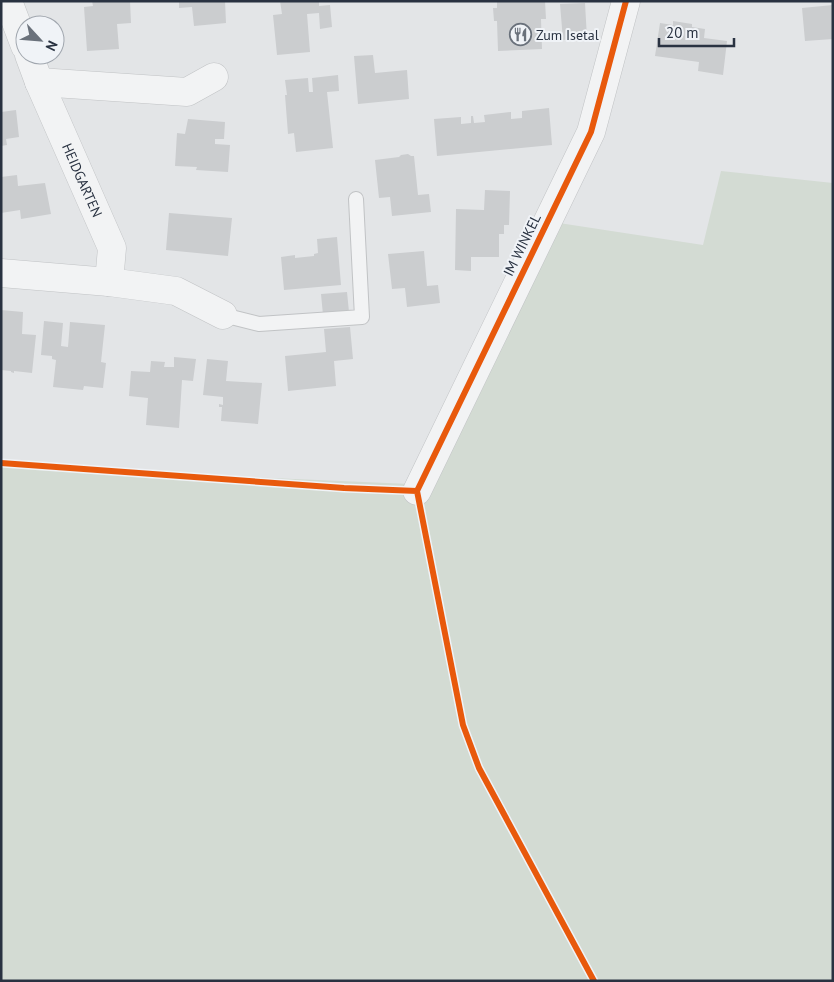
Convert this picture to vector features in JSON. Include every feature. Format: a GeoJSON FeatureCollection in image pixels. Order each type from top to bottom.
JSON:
{"type":"FeatureCollection","features":[{"type":"Feature","properties":{"kind":"street"},"geometry":{"type":"LineString","coordinates":[[8,1],[15,20]]}},
{"type":"Feature","properties":{"kind":"street","name":"IM WINKEL"},"geometry":{"type":"LineString","coordinates":[[417,491],[591,132],[626,1]]}},
{"type":"Feature","properties":{"kind":"street","name":"HEIDGARTEN"},"geometry":{"type":"LineString","coordinates":[[32,65],[112,248],[109,282]]}},
{"type":"Feature","properties":{"kind":"street"},"geometry":{"type":"LineString","coordinates":[[39,82],[187,92],[214,77]]}},
{"type":"Feature","properties":{"kind":"street"},"geometry":{"type":"LineString","coordinates":[[1,273],[109,282],[176,291],[223,315]]}},
{"type":"Feature","properties":{"kind":"lane"},"geometry":{"type":"LineString","coordinates":[[223,315],[259,324],[362,317],[356,199]]}},
{"type":"Feature","properties":{"kind":"shaded area"},"geometry":{"type":"Polygon","coordinates":[[[721,171],[833,183],[833,981],[1,981],[1,466],[433,485],[559,223],[703,245],[721,171]]]}},
{"type":"Feature","properties":{"kind":"building"},"geometry":{"type":"Polygon","coordinates":[[[92,1],[130,1],[131,23],[117,24],[119,49],[87,51],[84,7],[93,6],[92,1]]]}},
{"type":"Feature","properties":{"kind":"building"},"geometry":{"type":"Polygon","coordinates":[[[179,1],[225,1],[226,23],[194,26],[192,7],[179,8],[179,1]]]}},
{"type":"Feature","properties":{"kind":"building"},"geometry":{"type":"Polygon","coordinates":[[[280,1],[319,1],[319,6],[330,5],[332,27],[320,29],[319,13],[307,14],[310,52],[277,55],[273,15],[282,14],[280,1]]]}},
{"type":"Feature","properties":{"kind":"building","name":"Zum Isetal"},"geometry":{"type":"Polygon","coordinates":[[[497,1],[545,1],[546,19],[541,19],[542,49],[498,51],[497,21],[494,21],[493,8],[497,8],[497,1]]]}},
{"type":"Feature","properties":{"kind":"building"},"geometry":{"type":"Polygon","coordinates":[[[585,3],[587,38],[563,40],[560,4],[585,3]]]}},
{"type":"Feature","properties":{"kind":"building"},"geometry":{"type":"Polygon","coordinates":[[[833,5],[833,39],[805,41],[802,8],[833,5]]]}},
{"type":"Feature","properties":{"kind":"building"},"geometry":{"type":"Polygon","coordinates":[[[673,21],[692,24],[692,27],[705,29],[704,38],[727,41],[723,75],[698,71],[699,62],[655,56],[660,23],[673,25],[673,21]]]}},
{"type":"Feature","properties":{"kind":"building"},"geometry":{"type":"Polygon","coordinates":[[[373,55],[375,73],[407,70],[409,99],[358,104],[354,56],[373,55]]]}},
{"type":"Feature","properties":{"kind":"building"},"geometry":{"type":"Polygon","coordinates":[[[338,75],[339,91],[327,92],[333,148],[296,152],[294,133],[288,134],[285,80],[308,78],[309,92],[313,92],[312,78],[338,75]]]}},
{"type":"Feature","properties":{"kind":"building"},"geometry":{"type":"Polygon","coordinates":[[[549,108],[552,145],[437,156],[434,119],[461,117],[461,124],[471,123],[471,116],[473,116],[474,123],[485,122],[484,115],[511,112],[511,119],[522,118],[522,111],[549,108]]]}},
{"type":"Feature","properties":{"kind":"building"},"geometry":{"type":"Polygon","coordinates":[[[16,110],[19,137],[6,139],[7,145],[1,146],[1,112],[16,110]]]}},
{"type":"Feature","properties":{"kind":"building"},"geometry":{"type":"Polygon","coordinates":[[[188,119],[225,122],[224,139],[215,139],[215,144],[230,145],[228,172],[196,170],[197,167],[175,166],[177,133],[185,134],[188,119]]]}},
{"type":"Feature","properties":{"kind":"building"},"geometry":{"type":"Polygon","coordinates":[[[408,154],[414,156],[418,195],[429,194],[431,212],[392,216],[390,197],[379,198],[375,160],[408,154]]]}},
{"type":"Feature","properties":{"kind":"building"},"geometry":{"type":"Polygon","coordinates":[[[17,175],[18,186],[45,183],[51,214],[21,219],[20,210],[1,213],[1,177],[17,175]]]}},
{"type":"Feature","properties":{"kind":"building"},"geometry":{"type":"Polygon","coordinates":[[[485,190],[510,191],[509,225],[504,225],[504,234],[499,234],[499,257],[471,257],[471,271],[455,270],[456,209],[484,210],[485,190]]]}},
{"type":"Feature","properties":{"kind":"building"},"geometry":{"type":"Polygon","coordinates":[[[169,213],[232,218],[228,256],[166,250],[169,213]]]}},
{"type":"Feature","properties":{"kind":"building"},"geometry":{"type":"Polygon","coordinates":[[[337,237],[341,285],[284,290],[281,257],[295,255],[295,258],[314,256],[314,254],[318,253],[317,239],[337,237]]]}},
{"type":"Feature","properties":{"kind":"building"},"geometry":{"type":"Polygon","coordinates":[[[424,251],[427,286],[438,285],[440,303],[407,307],[405,288],[392,289],[388,254],[424,251]]]}},
{"type":"Feature","properties":{"kind":"building"},"geometry":{"type":"Polygon","coordinates":[[[347,292],[349,312],[323,315],[321,294],[347,292]]]}},
{"type":"Feature","properties":{"kind":"building"},"geometry":{"type":"Polygon","coordinates":[[[1,310],[23,312],[22,334],[36,335],[32,373],[14,371],[14,373],[1,370],[1,310]]]}},
{"type":"Feature","properties":{"kind":"building"},"geometry":{"type":"Polygon","coordinates":[[[44,321],[63,323],[61,346],[68,347],[70,322],[105,325],[101,362],[106,363],[103,388],[84,386],[83,390],[53,387],[56,360],[52,359],[52,356],[41,355],[44,321]]]}},
{"type":"Feature","properties":{"kind":"building"},"geometry":{"type":"Polygon","coordinates":[[[350,327],[353,359],[334,361],[336,386],[288,391],[285,356],[326,352],[324,329],[350,327]]]}},
{"type":"Feature","properties":{"kind":"building"},"geometry":{"type":"Polygon","coordinates":[[[174,357],[196,359],[193,381],[182,380],[179,428],[146,425],[148,398],[129,396],[131,371],[150,372],[151,361],[165,362],[164,367],[174,367],[174,357]]]}},
{"type":"Feature","properties":{"kind":"building"},"geometry":{"type":"Polygon","coordinates":[[[207,359],[228,361],[226,381],[262,383],[258,424],[221,421],[222,407],[219,407],[219,404],[223,405],[223,397],[203,395],[207,359]]]}},
{"type":"Feature","properties":{"kind":"cycle path"},"geometry":{"type":"LineString","coordinates":[[417,491],[591,132],[626,1]]}},
{"type":"Feature","properties":{"kind":"cycle path"},"geometry":{"type":"LineString","coordinates":[[1,463],[344,488],[417,491]]}},
{"type":"Feature","properties":{"kind":"cycle path"},"geometry":{"type":"LineString","coordinates":[[417,491],[463,725],[479,768],[594,981]]}},
{"type":"Feature","properties":{"kind":"place","name":"Zum Isetal"},"geometry":{"type":"Point","coordinates":[520,35]}}]}
